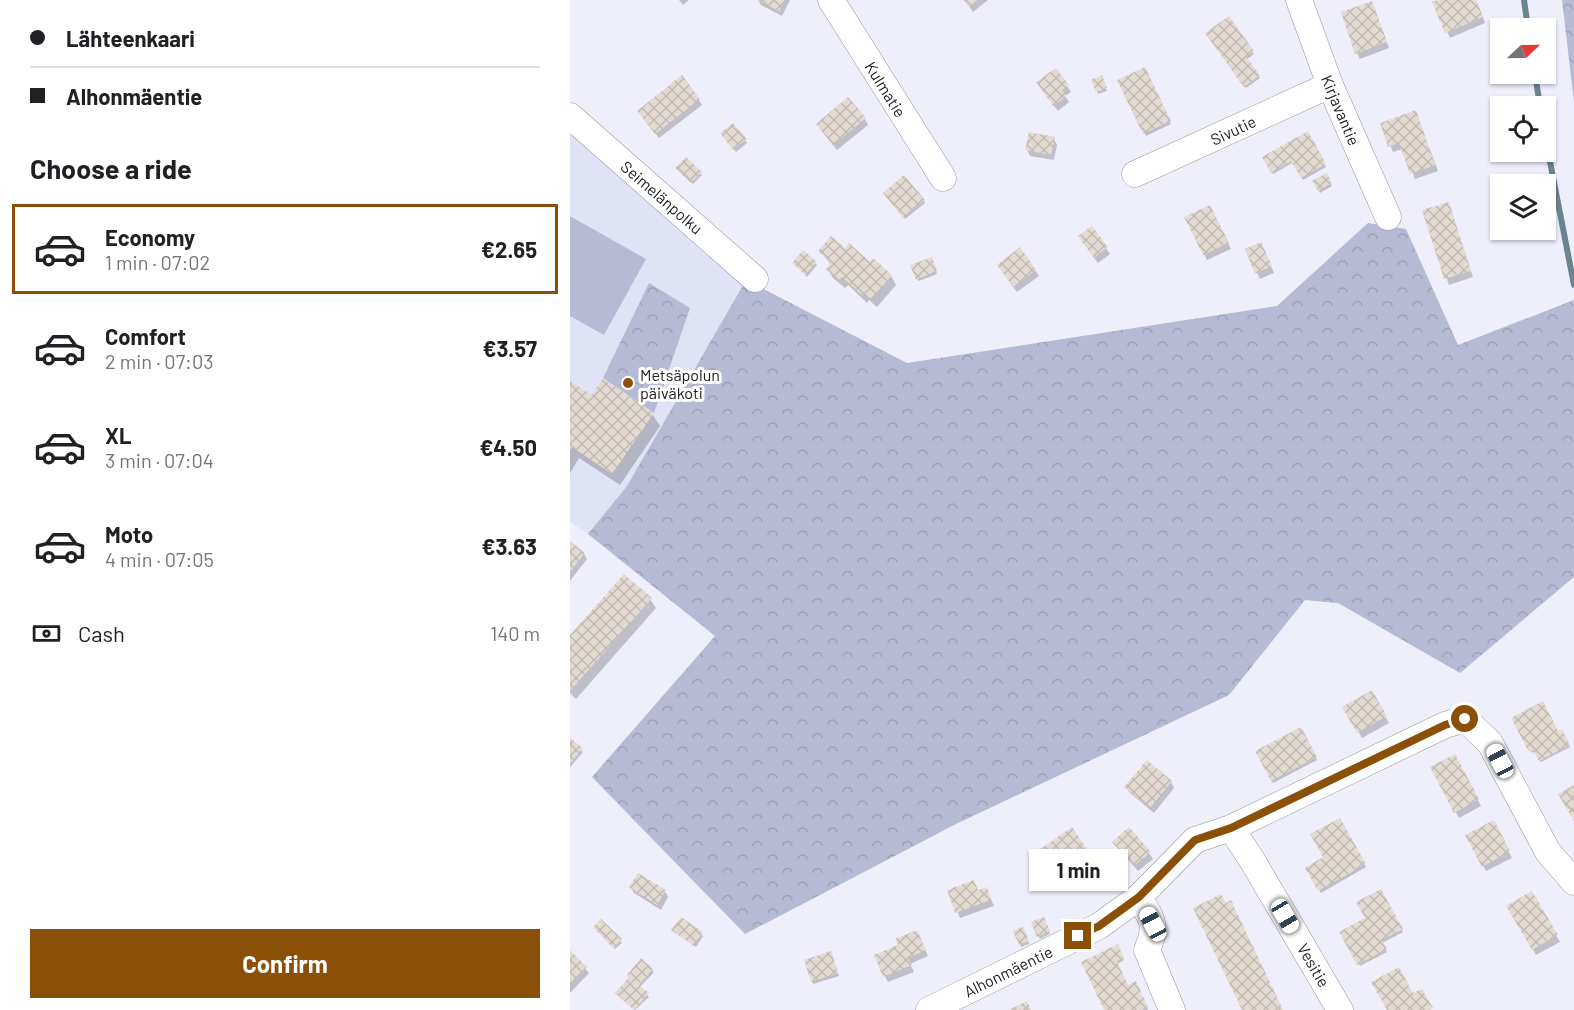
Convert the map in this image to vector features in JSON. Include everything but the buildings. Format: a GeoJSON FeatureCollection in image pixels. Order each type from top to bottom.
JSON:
{"type":"FeatureCollection","features":[{"type":"Feature","properties":{"kind":"street","name":"Kulmatie"},"geometry":{"type":"LineString","coordinates":[[831,0],[942,178]]}},
{"type":"Feature","properties":{"kind":"street","name":"Kirjavantie"},"geometry":{"type":"LineString","coordinates":[[1299,0],[1330,85],[1388,217]]}},
{"type":"Feature","properties":{"kind":"street","name":"Sivutie"},"geometry":{"type":"LineString","coordinates":[[1136,174],[1330,85]]}},
{"type":"Feature","properties":{"kind":"street","name":"Seimelänpolku"},"geometry":{"type":"LineString","coordinates":[[570,116],[755,279]]}},
{"type":"Feature","properties":{"kind":"street","name":"Alhonmäentie"},"geometry":{"type":"LineString","coordinates":[[929,1010],[1099,926],[1139,897],[1195,840],[1231,828],[1445,725],[1465,719],[1490,743],[1548,852],[1574,882]]}},
{"type":"Feature","properties":{"kind":"street","name":"Vesitie"},"geometry":{"type":"LineString","coordinates":[[1231,828],[1340,1010]]}},
{"type":"Feature","properties":{"kind":"street"},"geometry":{"type":"LineString","coordinates":[[1139,897],[1153,924],[1153,935],[1147,950],[1172,1010]]}},
{"type":"Feature","properties":{"kind":"shaded area","name":"Metsäpolun päiväkoti"},"geometry":{"type":"Polygon","coordinates":[[[570,124],[746,280],[627,486],[588,534],[570,522],[570,124]]]}},
{"type":"Feature","properties":{"kind":"green space"},"geometry":{"type":"Polygon","coordinates":[[[1562,0],[1574,0],[1574,102],[1562,0]]]}},
{"type":"Feature","properties":{"kind":"green space"},"geometry":{"type":"Polygon","coordinates":[[[570,216],[646,259],[604,335],[570,316],[570,216]]]}},
{"type":"Feature","properties":{"kind":"green space"},"geometry":{"type":"Polygon","coordinates":[[[1368,223],[1406,229],[1458,345],[1574,300],[1574,577],[1460,673],[1338,603],[1305,600],[1229,695],[954,825],[745,934],[592,777],[715,636],[588,534],[627,486],[746,280],[907,363],[1277,306],[1368,223]]]}},
{"type":"Feature","properties":{"kind":"green space"},"geometry":{"type":"Polygon","coordinates":[[[649,283],[690,308],[654,413],[603,378],[649,283]]]}},
{"type":"Feature","properties":{"kind":"waterway"},"geometry":{"type":"LineString","coordinates":[[1524,0],[1527,18]]}},
{"type":"Feature","properties":{"kind":"waterway"},"geometry":{"type":"LineString","coordinates":[[1537,84],[1538,96]]}},
{"type":"Feature","properties":{"kind":"waterway"},"geometry":{"type":"LineString","coordinates":[[1550,162],[1574,285]]}},
{"type":"Feature","properties":{"kind":"place","name":"Metsäpolun päiväkoti"},"geometry":{"type":"Point","coordinates":[628,383]}},
{"type":"Feature","properties":{"kind":"route"},"geometry":{"type":"LineString","coordinates":[[1078,936],[1099,926],[1139,897],[1195,840],[1231,828],[1445,725],[1465,719]]}}]}
